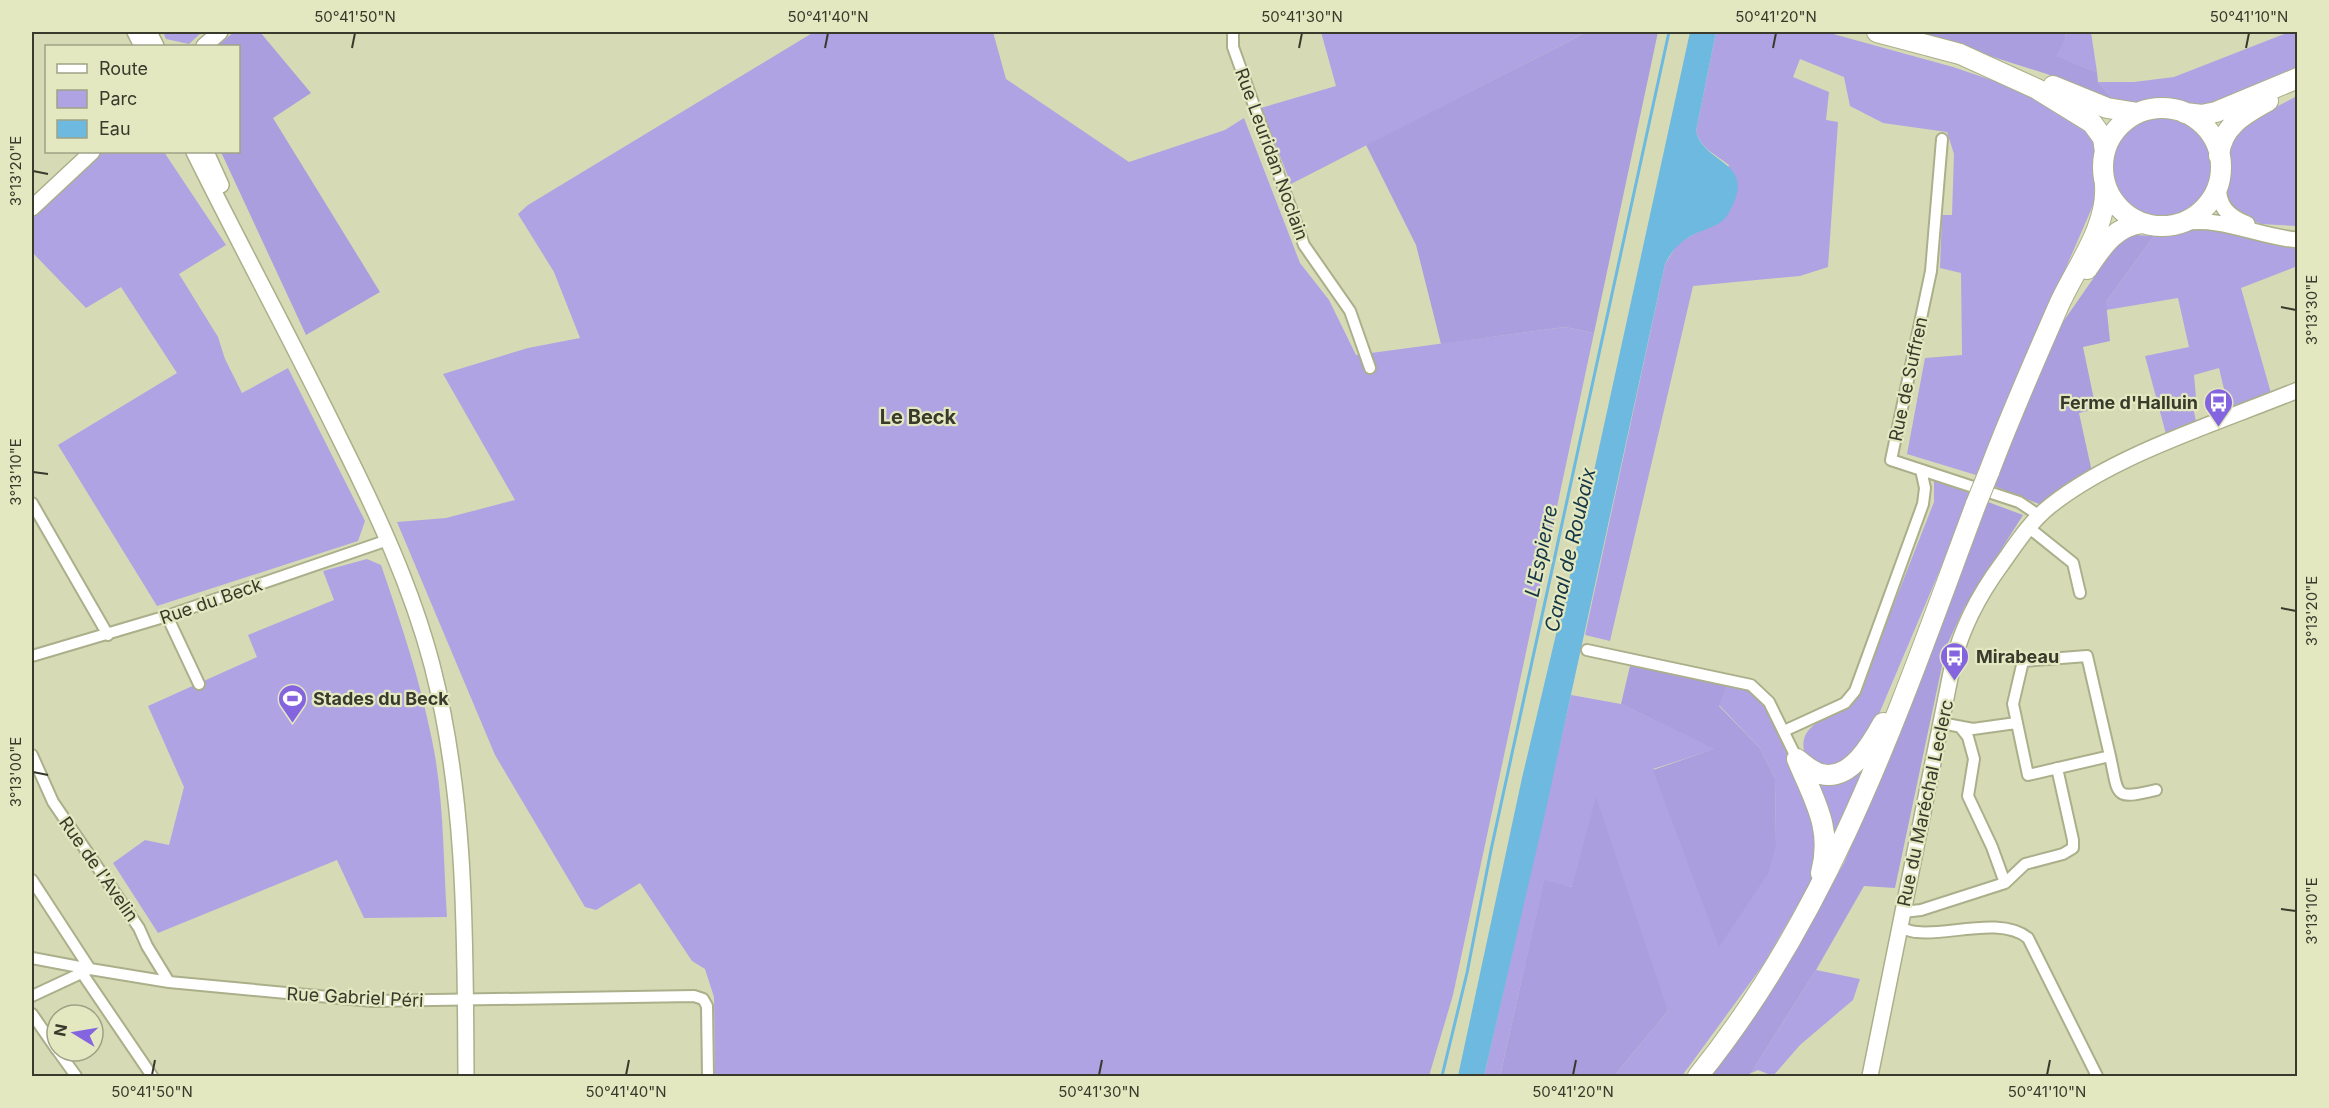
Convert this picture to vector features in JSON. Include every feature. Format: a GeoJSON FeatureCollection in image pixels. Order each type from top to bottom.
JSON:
{"type":"FeatureCollection","features":[{"type":"Feature","properties":{"kind":"highway"},"geometry":{"type":"LineString","coordinates":[[1877,32],[2000,65],[2107,108],[2138,113],[2160,109],[2202,115],[2216,112],[2298,78]]}},
{"type":"Feature","properties":{"kind":"highway"},"geometry":{"type":"LineString","coordinates":[[1698,1077],[1729,1035],[1809,909],[1861,803],[1989,472],[2047,332],[2102,215],[2105,152],[2100,132],[2086,118],[2037,89],[1960,54]]}},
{"type":"Feature","properties":{"kind":"highway"},"geometry":{"type":"LineString","coordinates":[[2047,332],[2105,244],[2122,228],[2142,223],[2160,226],[2182,223],[2205,207],[2218,184],[2221,140],[2231,125],[2262,104],[2298,86]]}},
{"type":"Feature","properties":{"kind":"highway"},"geometry":{"type":"LineString","coordinates":[[2183,112],[2205,128],[2215,143],[2219,156]]}},
{"type":"Feature","properties":{"kind":"highway"},"geometry":{"type":"LineString","coordinates":[[2105,152],[2117,129],[2138,113]]}},
{"type":"Feature","properties":{"kind":"highway"},"geometry":{"type":"LineString","coordinates":[[2105,185],[2119,208],[2142,223]]}},
{"type":"Feature","properties":{"kind":"highway"},"geometry":{"type":"LineString","coordinates":[[1797,759],[1815,772],[1828,775],[1840,772],[1862,756],[1900,689],[1917,645],[1930,627]]}},
{"type":"Feature","properties":{"kind":"highway"},"geometry":{"type":"LineString","coordinates":[[1797,759],[1822,818],[1826,838],[1823,865],[1809,909]]}},
{"type":"Feature","properties":{"kind":"street"},"geometry":{"type":"LineString","coordinates":[[205,45],[220,32]]}},
{"type":"Feature","properties":{"kind":"street","name":"Rue Leuridan Noclain"},"geometry":{"type":"LineString","coordinates":[[1233,32],[1233,47],[1304,245],[1350,311],[1371,368]]}},
{"type":"Feature","properties":{"kind":"street","name":"Rue de Suffren"},"geometry":{"type":"LineString","coordinates":[[1942,139],[1934,257],[1891,460],[2019,502],[2040,516]]}},
{"type":"Feature","properties":{"kind":"street"},"geometry":{"type":"LineString","coordinates":[[34,201],[91,153]]}},
{"type":"Feature","properties":{"kind":"street"},"geometry":{"type":"LineString","coordinates":[[195,153],[266,287]]}},
{"type":"Feature","properties":{"kind":"street"},"geometry":{"type":"LineString","coordinates":[[206,153],[281,319],[388,540],[425,643],[446,728],[463,855],[466,1077]]}},
{"type":"Feature","properties":{"kind":"street"},"geometry":{"type":"LineString","coordinates":[[2218,184],[2221,206],[2232,217],[2257,227],[2298,231]]}},
{"type":"Feature","properties":{"kind":"street"},"geometry":{"type":"LineString","coordinates":[[2182,223],[2204,220],[2298,240]]}},
{"type":"Feature","properties":{"kind":"street","name":"Rue du Maréchal Leclerc"},"geometry":{"type":"LineString","coordinates":[[1870,1077],[1957,649],[1965,625],[1989,582],[2028,528],[2073,490],[2115,465],[2298,390]]}},
{"type":"Feature","properties":{"kind":"street"},"geometry":{"type":"LineString","coordinates":[[1784,731],[1845,703],[1855,691],[1923,504],[1925,488],[1921,470]]}},
{"type":"Feature","properties":{"kind":"street"},"geometry":{"type":"LineString","coordinates":[[32,503],[108,635]]}},
{"type":"Feature","properties":{"kind":"street"},"geometry":{"type":"LineString","coordinates":[[2028,528],[2073,563],[2080,593]]}},
{"type":"Feature","properties":{"kind":"street","name":"Rue du Beck"},"geometry":{"type":"LineString","coordinates":[[32,656],[167,616],[388,540]]}},
{"type":"Feature","properties":{"kind":"street"},"geometry":{"type":"LineString","coordinates":[[167,616],[199,684]]}},
{"type":"Feature","properties":{"kind":"street"},"geometry":{"type":"LineString","coordinates":[[1587,650],[1743,681],[1765,696],[1797,759]]}},
{"type":"Feature","properties":{"kind":"street"},"geometry":{"type":"LineString","coordinates":[[2110,756],[2028,775],[2016,723],[2014,699],[2023,662],[2088,656],[2110,756],[2117,789],[2121,794],[2131,796],[2156,790]]}},
{"type":"Feature","properties":{"kind":"street"},"geometry":{"type":"LineString","coordinates":[[1941,723],[1976,729],[2016,723]]}},
{"type":"Feature","properties":{"kind":"street"},"geometry":{"type":"LineString","coordinates":[[1960,727],[1968,737],[1974,759],[1968,796],[1992,847],[2005,883]]}},
{"type":"Feature","properties":{"kind":"street","name":"Rue de l'Avelin"},"geometry":{"type":"LineString","coordinates":[[32,755],[53,802],[140,928],[147,946],[169,982]]}},
{"type":"Feature","properties":{"kind":"street"},"geometry":{"type":"LineString","coordinates":[[2057,768],[2073,848],[2063,854],[2025,864],[1997,888],[1921,910],[1901,919],[1918,932],[1977,927],[2022,933],[2028,938],[2097,1077]]}},
{"type":"Feature","properties":{"kind":"street"},"geometry":{"type":"LineString","coordinates":[[32,880],[152,1077]]}},
{"type":"Feature","properties":{"kind":"street","name":"Rue Gabriel Péri"},"geometry":{"type":"LineString","coordinates":[[32,958],[86,971],[169,982],[372,1001],[699,997],[707,1006],[708,1077]]}},
{"type":"Feature","properties":{"kind":"street"},"geometry":{"type":"LineString","coordinates":[[32,996],[86,971]]}},
{"type":"Feature","properties":{"kind":"street"},"geometry":{"type":"LineString","coordinates":[[32,1014],[45,1033]]}},
{"type":"Feature","properties":{"kind":"street"},"geometry":{"type":"LineString","coordinates":[[66,1063],[76,1077]]}},
{"type":"Feature","properties":{"kind":"green space"},"geometry":{"type":"Polygon","coordinates":[[[163,32],[202,32],[189,44],[166,39],[163,32]]]}},
{"type":"Feature","properties":{"kind":"green space"},"geometry":{"type":"Polygon","coordinates":[[[814,32],[993,32],[1006,79],[1129,162],[1225,130],[1244,118],[1300,263],[1329,300],[1356,355],[1565,327],[1594,333],[1453,995],[1429,1076],[715,1076],[714,997],[705,969],[692,961],[640,883],[596,910],[585,907],[495,755],[397,522],[446,518],[515,500],[443,374],[528,348],[580,338],[554,272],[518,214],[528,205],[814,32]]]}},
{"type":"Feature","properties":{"kind":"green space"},"geometry":{"type":"Polygon","coordinates":[[[1321,32],[1587,32],[1291,184],[1261,108],[1336,86],[1321,32]]]}},
{"type":"Feature","properties":{"kind":"green space"},"geometry":{"type":"Polygon","coordinates":[[[1716,32],[1826,32],[1953,67],[2006,85],[2029,96],[2091,135],[2095,147],[2094,203],[1976,475],[1907,454],[1925,358],[1962,355],[1961,273],[1940,268],[1942,215],[1952,215],[1954,154],[1947,132],[1883,123],[1850,106],[1844,77],[1800,59],[1793,77],[1829,92],[1826,120],[1838,122],[1828,267],[1800,276],[1693,286],[1610,641],[1585,635],[1665,264],[1678,243],[1702,230],[1729,165],[1705,147],[1696,131],[1716,32]]]}},
{"type":"Feature","properties":{"kind":"green space"},"geometry":{"type":"Polygon","coordinates":[[[2065,32],[2091,32],[2097,72],[2055,56],[2066,38],[2065,32]]]}},
{"type":"Feature","properties":{"kind":"green space"},"geometry":{"type":"Polygon","coordinates":[[[2289,32],[2297,32],[2297,71],[2202,109],[2167,102],[2140,105],[2115,101],[2098,82],[2134,82],[2174,77],[2289,32]]]}},
{"type":"Feature","properties":{"kind":"green space"},"geometry":{"type":"Polygon","coordinates":[[[2297,96],[2297,226],[2261,224],[2233,213],[2224,191],[2228,173],[2229,145],[2244,124],[2297,96]]]}},
{"type":"Feature","properties":{"kind":"green space"},"geometry":{"type":"Polygon","coordinates":[[[2161,116],[2181,120],[2198,131],[2209,148],[2213,168],[2209,188],[2198,205],[2181,216],[2161,220],[2141,216],[2124,205],[2113,188],[2109,168],[2113,148],[2124,131],[2141,120],[2161,116]]]}},
{"type":"Feature","properties":{"kind":"green space"},"geometry":{"type":"Polygon","coordinates":[[[99,153],[165,153],[226,245],[179,274],[218,337],[225,359],[242,393],[288,368],[365,521],[358,541],[157,606],[58,445],[177,373],[121,287],[86,308],[32,252],[32,217],[99,153]]]}},
{"type":"Feature","properties":{"kind":"green space"},"geometry":{"type":"Polygon","coordinates":[[[2205,224],[2297,242],[2297,275],[2295,267],[2241,288],[2271,393],[2229,410],[2219,368],[2194,375],[2196,398],[2192,403],[2196,421],[2166,434],[2145,356],[2189,347],[2178,298],[2106,310],[2106,302],[2154,236],[2205,224]]]}},
{"type":"Feature","properties":{"kind":"green space"},"geometry":{"type":"Polygon","coordinates":[[[1934,481],[1972,494],[1876,721],[1848,760],[1830,768],[1808,762],[1804,748],[1805,737],[1810,729],[1858,695],[1934,502],[1934,481]]]}},
{"type":"Feature","properties":{"kind":"green space","name":"Stades du Beck"},"geometry":{"type":"Polygon","coordinates":[[[367,559],[381,565],[410,652],[427,718],[439,783],[447,917],[364,918],[337,860],[158,933],[113,863],[145,840],[169,845],[184,787],[148,706],[257,657],[248,635],[334,600],[323,571],[367,559]]]}},
{"type":"Feature","properties":{"kind":"green space"},"geometry":{"type":"Polygon","coordinates":[[[1728,684],[1749,691],[1764,705],[1818,820],[1818,870],[1763,965],[1682,1076],[1614,1076],[1668,1011],[1572,887],[1544,881],[1500,1076],[1484,1076],[1571,695],[1621,704],[1715,749],[1653,769],[1776,844],[1775,778],[1760,748],[1719,705],[1728,684]]]}},
{"type":"Feature","properties":{"kind":"green space"},"geometry":{"type":"Polygon","coordinates":[[[1872,753],[1835,840],[1814,776],[1872,753]]]}},
{"type":"Feature","properties":{"kind":"green space"},"geometry":{"type":"Polygon","coordinates":[[[1816,970],[1860,979],[1853,1000],[1800,1045],[1773,1076],[1758,1070],[1751,1073],[1816,970]]]}},
{"type":"Feature","properties":{"kind":"shaded area"},"geometry":{"type":"Polygon","coordinates":[[[234,32],[260,32],[311,93],[273,118],[380,292],[306,335],[221,153],[240,153],[240,45],[218,45],[234,32]]]}},
{"type":"Feature","properties":{"kind":"shaded area"},"geometry":{"type":"Polygon","coordinates":[[[1587,32],[1658,32],[1594,333],[1565,327],[1441,344],[1416,245],[1366,145],[1587,32]]]}},
{"type":"Feature","properties":{"kind":"shaded area"},"geometry":{"type":"Polygon","coordinates":[[[1914,32],[2065,32],[2066,38],[2056,56],[2097,72],[2098,82],[2115,101],[2047,74],[1914,32]]]}},
{"type":"Feature","properties":{"kind":"shaded area"},"geometry":{"type":"Polygon","coordinates":[[[2136,235],[2154,236],[2106,302],[2110,341],[2083,347],[2096,409],[2079,413],[2092,472],[2039,504],[1994,486],[2056,332],[2120,240],[2136,235]]]}},
{"type":"Feature","properties":{"kind":"shaded area"},"geometry":{"type":"Polygon","coordinates":[[[1988,502],[2023,515],[1964,608],[1946,647],[1895,888],[1864,886],[1816,970],[1751,1073],[1746,1076],[1710,1076],[1768,997],[1844,863],[1928,662],[1988,502]]]}},
{"type":"Feature","properties":{"kind":"shaded area"},"geometry":{"type":"Polygon","coordinates":[[[1630,666],[1728,684],[1719,706],[1760,748],[1775,778],[1776,844],[1769,872],[1719,947],[1653,770],[1714,749],[1621,704],[1630,666]]]}},
{"type":"Feature","properties":{"kind":"shaded area"},"geometry":{"type":"Polygon","coordinates":[[[1596,797],[1668,1011],[1614,1076],[1500,1076],[1544,880],[1572,887],[1596,797]]]}},
{"type":"Feature","properties":{"kind":"water"},"geometry":{"type":"Polygon","coordinates":[[[1690,32],[1716,32],[1696,131],[1701,142],[1709,151],[1734,173],[1738,183],[1736,196],[1723,220],[1690,236],[1673,251],[1665,264],[1546,809],[1484,1076],[1458,1076],[1522,778],[1585,512],[1690,32]]]}},
{"type":"Feature","properties":{"kind":"waterway","name":"L'Espierre"},"geometry":{"type":"LineString","coordinates":[[1442,1076],[1467,973],[1491,850],[1669,32]]}},
{"type":"Feature","properties":{"kind":"place","name":"Ferme d'Halluin"},"geometry":{"type":"Point","coordinates":[2219,428]}},
{"type":"Feature","properties":{"kind":"place","name":"Mirabeau"},"geometry":{"type":"Point","coordinates":[1955,682]}},
{"type":"Feature","properties":{"kind":"place","name":"Stades du Beck"},"geometry":{"type":"Point","coordinates":[292,724]}},
{"type":"Feature","properties":{"kind":"district","name":"Le Beck"},"geometry":{"type":"Point","coordinates":[918,417]}},
{"type":"Feature","properties":{"kind":"water label","name":"Canal de Roubaix"},"geometry":{"type":"Point","coordinates":[1570,550]}}]}
